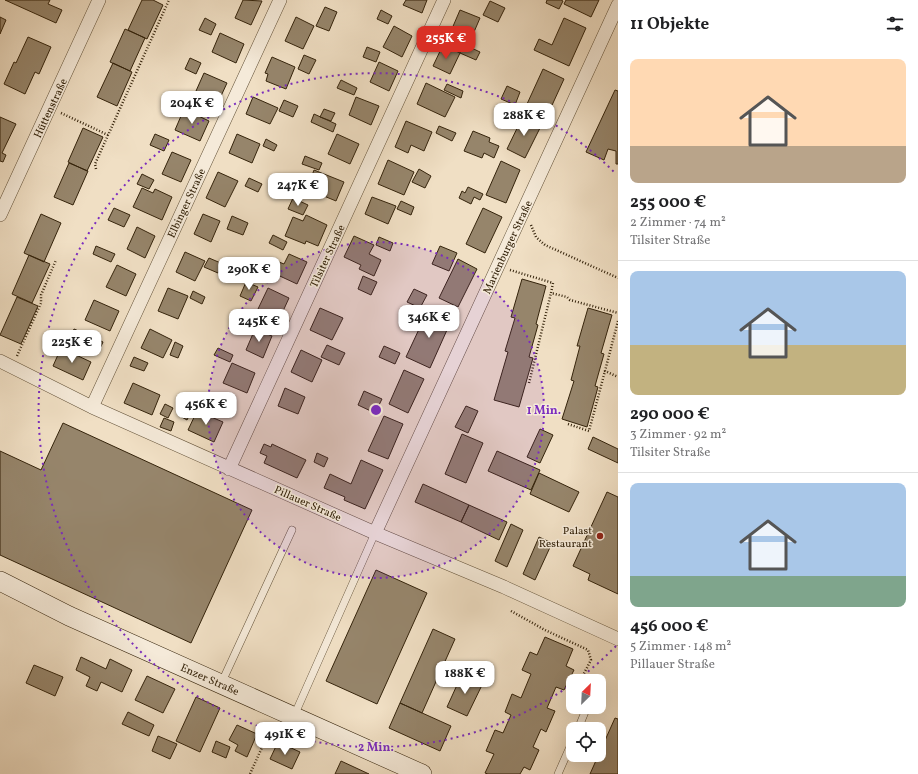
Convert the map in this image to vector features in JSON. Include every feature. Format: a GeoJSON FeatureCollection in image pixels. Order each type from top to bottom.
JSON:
{"type":"FeatureCollection","features":[{"type":"Feature","properties":{"kind":"main road","name":"Enzer Straße"},"geometry":{"type":"LineString","coordinates":[[0,581],[69,616],[422,774]]}},
{"type":"Feature","properties":{"kind":"street","name":"Hüttenstraße"},"geometry":{"type":"LineString","coordinates":[[0,215],[99,0]]}},
{"type":"Feature","properties":{"kind":"street","name":"Elbinger Straße"},"geometry":{"type":"LineString","coordinates":[[92,407],[280,0]]}},
{"type":"Feature","properties":{"kind":"street","name":"Tilsiter Straße"},"geometry":{"type":"LineString","coordinates":[[229,469],[444,0]]}},
{"type":"Feature","properties":{"kind":"street","name":"Marienburger Straße"},"geometry":{"type":"LineString","coordinates":[[375,533],[618,5]]}},
{"type":"Feature","properties":{"kind":"street","name":"Pillauer Straße"},"geometry":{"type":"LineString","coordinates":[[6,364],[92,407],[229,469],[375,533],[504,587],[618,639]]}},
{"type":"Feature","properties":{"kind":"lane"},"geometry":{"type":"LineString","coordinates":[[221,684],[292,530]]}},
{"type":"Feature","properties":{"kind":"lane"},"geometry":{"type":"LineString","coordinates":[[286,713],[375,533]]}},
{"type":"Feature","properties":{"kind":"lane"},"geometry":{"type":"LineString","coordinates":[[558,774],[566,756]]}},
{"type":"Feature","properties":{"kind":"path"},"geometry":{"type":"LineString","coordinates":[[96,169],[95,164],[169,0]]}},
{"type":"Feature","properties":{"kind":"path"},"geometry":{"type":"LineString","coordinates":[[50,108],[108,135]]}},
{"type":"Feature","properties":{"kind":"path"},"geometry":{"type":"LineString","coordinates":[[526,206],[532,230],[536,237],[545,245],[618,278]]}},
{"type":"Feature","properties":{"kind":"path"},"geometry":{"type":"LineString","coordinates":[[6,364],[41,304],[41,295],[56,260]]}},
{"type":"Feature","properties":{"kind":"path"},"geometry":{"type":"LineString","coordinates":[[498,266],[553,283],[529,383]]}},
{"type":"Feature","properties":{"kind":"path"},"geometry":{"type":"LineString","coordinates":[[551,293],[567,297],[570,300],[618,313]]}},
{"type":"Feature","properties":{"kind":"path"},"geometry":{"type":"LineString","coordinates":[[568,424],[589,431],[618,321]]}},
{"type":"Feature","properties":{"kind":"path"},"geometry":{"type":"LineString","coordinates":[[605,371],[618,377]]}},
{"type":"Feature","properties":{"kind":"path"},"geometry":{"type":"LineString","coordinates":[[511,611],[545,630],[588,650],[591,660],[584,674]]}},
{"type":"Feature","properties":{"kind":"path"},"geometry":{"type":"LineString","coordinates":[[250,774],[286,713]]}},
{"type":"Feature","properties":{"kind":"building"},"geometry":{"type":"Polygon","coordinates":[[[5,0],[50,0],[48,4],[62,10],[56,23],[5,0]]]}},
{"type":"Feature","properties":{"kind":"building"},"geometry":{"type":"Polygon","coordinates":[[[142,0],[153,0],[163,5],[147,39],[128,30],[142,0]]]}},
{"type":"Feature","properties":{"kind":"building"},"geometry":{"type":"Polygon","coordinates":[[[243,0],[262,1],[251,25],[235,18],[243,0]]]}},
{"type":"Feature","properties":{"kind":"building"},"geometry":{"type":"Polygon","coordinates":[[[406,0],[427,0],[422,13],[403,5],[406,0]]]}},
{"type":"Feature","properties":{"kind":"building"},"geometry":{"type":"Polygon","coordinates":[[[547,0],[563,1],[559,9],[546,3],[547,0]]]}},
{"type":"Feature","properties":{"kind":"building"},"geometry":{"type":"Polygon","coordinates":[[[566,0],[599,0],[591,17],[564,4],[566,0]]]}},
{"type":"Feature","properties":{"kind":"building"},"geometry":{"type":"Polygon","coordinates":[[[490,1],[505,8],[498,22],[483,15],[490,1]]]}},
{"type":"Feature","properties":{"kind":"building"},"geometry":{"type":"Polygon","coordinates":[[[325,7],[337,12],[329,31],[316,26],[325,7]]]}},
{"type":"Feature","properties":{"kind":"building"},"geometry":{"type":"Polygon","coordinates":[[[381,10],[392,16],[388,24],[377,19],[381,10]]]}},
{"type":"Feature","properties":{"kind":"building"},"geometry":{"type":"Polygon","coordinates":[[[460,10],[480,18],[471,39],[451,31],[460,10]]]}},
{"type":"Feature","properties":{"kind":"building"},"geometry":{"type":"Polygon","coordinates":[[[0,17],[6,20],[0,34],[0,17]]]}},
{"type":"Feature","properties":{"kind":"building"},"geometry":{"type":"Polygon","coordinates":[[[296,17],[314,26],[303,49],[285,41],[296,17]]]}},
{"type":"Feature","properties":{"kind":"building"},"geometry":{"type":"Polygon","coordinates":[[[205,18],[216,24],[211,35],[199,30],[205,18]]]}},
{"type":"Feature","properties":{"kind":"building"},"geometry":{"type":"Polygon","coordinates":[[[564,18],[586,28],[569,66],[534,50],[539,39],[552,45],[564,18]]]}},
{"type":"Feature","properties":{"kind":"building"},"geometry":{"type":"Polygon","coordinates":[[[394,26],[412,36],[402,57],[383,47],[394,26]]]}},
{"type":"Feature","properties":{"kind":"building"},"geometry":{"type":"Polygon","coordinates":[[[125,29],[145,38],[130,71],[110,62],[125,29]]]}},
{"type":"Feature","properties":{"kind":"building"},"geometry":{"type":"Polygon","coordinates":[[[220,33],[244,44],[236,63],[212,52],[220,33]]]}},
{"type":"Feature","properties":{"kind":"building"},"geometry":{"type":"Polygon","coordinates":[[[28,37],[51,47],[39,74],[35,72],[25,94],[4,84],[28,37]]]}},
{"type":"Feature","properties":{"kind":"building"},"geometry":{"type":"Polygon","coordinates":[[[463,44],[480,52],[476,60],[460,53],[463,44]]]}},
{"type":"Feature","properties":{"kind":"building"},"geometry":{"type":"Polygon","coordinates":[[[443,45],[460,53],[450,74],[433,66],[443,45]]]}},
{"type":"Feature","properties":{"kind":"building"},"geometry":{"type":"Polygon","coordinates":[[[367,47],[380,52],[376,62],[363,57],[367,47]]]}},
{"type":"Feature","properties":{"kind":"building"},"geometry":{"type":"Polygon","coordinates":[[[304,55],[316,60],[309,74],[298,69],[304,55]]]}},
{"type":"Feature","properties":{"kind":"building"},"geometry":{"type":"Polygon","coordinates":[[[272,57],[295,67],[286,89],[266,81],[268,74],[265,73],[272,57]]]}},
{"type":"Feature","properties":{"kind":"building"},"geometry":{"type":"Polygon","coordinates":[[[190,58],[201,63],[196,74],[185,69],[190,58]]]}},
{"type":"Feature","properties":{"kind":"building"},"geometry":{"type":"Polygon","coordinates":[[[379,62],[398,71],[389,91],[370,82],[379,62]]]}},
{"type":"Feature","properties":{"kind":"building"},"geometry":{"type":"Polygon","coordinates":[[[113,63],[132,72],[117,106],[97,97],[113,63]]]}},
{"type":"Feature","properties":{"kind":"building"},"geometry":{"type":"Polygon","coordinates":[[[543,69],[564,79],[548,114],[527,104],[543,69]]]}},
{"type":"Feature","properties":{"kind":"building"},"geometry":{"type":"Polygon","coordinates":[[[204,73],[227,83],[215,109],[200,102],[204,94],[196,91],[204,73]]]}},
{"type":"Feature","properties":{"kind":"building"},"geometry":{"type":"Polygon","coordinates":[[[341,80],[357,88],[354,95],[337,88],[341,80]]]}},
{"type":"Feature","properties":{"kind":"building"},"geometry":{"type":"Polygon","coordinates":[[[426,83],[455,97],[445,117],[417,104],[426,83]]]}},
{"type":"Feature","properties":{"kind":"building"},"geometry":{"type":"Polygon","coordinates":[[[447,84],[463,91],[461,98],[444,90],[447,84]]]}},
{"type":"Feature","properties":{"kind":"building"},"geometry":{"type":"Polygon","coordinates":[[[507,86],[520,92],[515,105],[501,99],[507,86]]]}},
{"type":"Feature","properties":{"kind":"building"},"geometry":{"type":"Polygon","coordinates":[[[615,90],[618,91],[618,164],[616,164],[616,151],[608,149],[604,160],[586,152],[615,90]]]}},
{"type":"Feature","properties":{"kind":"building"},"geometry":{"type":"Polygon","coordinates":[[[253,97],[278,108],[270,124],[246,114],[253,97]]]}},
{"type":"Feature","properties":{"kind":"building"},"geometry":{"type":"Polygon","coordinates":[[[356,97],[379,106],[371,125],[349,115],[356,97]]]}},
{"type":"Feature","properties":{"kind":"building"},"geometry":{"type":"Polygon","coordinates":[[[284,100],[298,106],[293,117],[279,111],[284,100]]]}},
{"type":"Feature","properties":{"kind":"building"},"geometry":{"type":"Polygon","coordinates":[[[184,109],[209,121],[200,141],[175,130],[184,109]]]}},
{"type":"Feature","properties":{"kind":"building"},"geometry":{"type":"Polygon","coordinates":[[[324,109],[335,113],[331,121],[320,117],[324,109]]]}},
{"type":"Feature","properties":{"kind":"building"},"geometry":{"type":"Polygon","coordinates":[[[314,114],[336,124],[333,132],[311,122],[314,114]]]}},
{"type":"Feature","properties":{"kind":"building"},"geometry":{"type":"Polygon","coordinates":[[[523,116],[542,124],[525,158],[507,149],[523,116]]]}},
{"type":"Feature","properties":{"kind":"building"},"geometry":{"type":"Polygon","coordinates":[[[0,117],[16,124],[2,153],[6,155],[3,162],[0,161],[0,117]]]}},
{"type":"Feature","properties":{"kind":"building"},"geometry":{"type":"Polygon","coordinates":[[[406,121],[432,132],[424,151],[411,145],[408,153],[395,147],[406,121]]]}},
{"type":"Feature","properties":{"kind":"building"},"geometry":{"type":"Polygon","coordinates":[[[439,126],[456,133],[452,141],[436,133],[439,126]]]}},
{"type":"Feature","properties":{"kind":"building"},"geometry":{"type":"Polygon","coordinates":[[[83,128],[103,137],[87,171],[68,162],[83,128]]]}},
{"type":"Feature","properties":{"kind":"building"},"geometry":{"type":"Polygon","coordinates":[[[473,131],[490,138],[489,142],[499,146],[494,158],[484,153],[482,158],[464,151],[473,131]]]}},
{"type":"Feature","properties":{"kind":"building"},"geometry":{"type":"Polygon","coordinates":[[[155,134],[169,140],[164,151],[150,145],[155,134]]]}},
{"type":"Feature","properties":{"kind":"building"},"geometry":{"type":"Polygon","coordinates":[[[237,134],[260,144],[252,163],[229,153],[237,134]]]}},
{"type":"Feature","properties":{"kind":"building"},"geometry":{"type":"Polygon","coordinates":[[[337,134],[359,144],[350,164],[328,154],[337,134]]]}},
{"type":"Feature","properties":{"kind":"building"},"geometry":{"type":"Polygon","coordinates":[[[266,139],[277,145],[274,151],[263,146],[266,139]]]}},
{"type":"Feature","properties":{"kind":"building"},"geometry":{"type":"Polygon","coordinates":[[[172,152],[191,160],[181,182],[162,174],[172,152]]]}},
{"type":"Feature","properties":{"kind":"building"},"geometry":{"type":"Polygon","coordinates":[[[305,156],[322,163],[319,170],[302,164],[305,156]]]}},
{"type":"Feature","properties":{"kind":"building"},"geometry":{"type":"Polygon","coordinates":[[[388,160],[414,172],[404,195],[378,184],[388,160]]]}},
{"type":"Feature","properties":{"kind":"building"},"geometry":{"type":"Polygon","coordinates":[[[501,161],[520,170],[506,203],[486,195],[501,161]]]}},
{"type":"Feature","properties":{"kind":"building"},"geometry":{"type":"Polygon","coordinates":[[[69,163],[88,171],[73,205],[54,197],[69,163]]]}},
{"type":"Feature","properties":{"kind":"building"},"geometry":{"type":"Polygon","coordinates":[[[419,169],[431,176],[425,188],[412,182],[419,169]]]}},
{"type":"Feature","properties":{"kind":"building"},"geometry":{"type":"Polygon","coordinates":[[[314,170],[344,182],[336,201],[307,189],[314,170]]]}},
{"type":"Feature","properties":{"kind":"building"},"geometry":{"type":"Polygon","coordinates":[[[218,172],[238,181],[225,207],[206,198],[218,172]]]}},
{"type":"Feature","properties":{"kind":"building"},"geometry":{"type":"Polygon","coordinates":[[[142,174],[154,180],[149,189],[137,184],[142,174]]]}},
{"type":"Feature","properties":{"kind":"building"},"geometry":{"type":"Polygon","coordinates":[[[249,178],[262,184],[258,192],[245,186],[249,178]]]}},
{"type":"Feature","properties":{"kind":"building"},"geometry":{"type":"Polygon","coordinates":[[[468,187],[483,194],[480,200],[474,197],[471,204],[459,198],[462,191],[465,193],[468,187]]]}},
{"type":"Feature","properties":{"kind":"building"},"geometry":{"type":"Polygon","coordinates":[[[142,188],[153,193],[155,189],[172,197],[162,220],[133,207],[142,188]]]}},
{"type":"Feature","properties":{"kind":"building"},"geometry":{"type":"Polygon","coordinates":[[[372,197],[396,206],[388,224],[365,214],[372,197]]]}},
{"type":"Feature","properties":{"kind":"building"},"geometry":{"type":"Polygon","coordinates":[[[293,198],[308,205],[303,215],[288,209],[293,198]]]}},
{"type":"Feature","properties":{"kind":"building"},"geometry":{"type":"Polygon","coordinates":[[[401,201],[414,207],[411,215],[397,209],[401,201]]]}},
{"type":"Feature","properties":{"kind":"building"},"geometry":{"type":"Polygon","coordinates":[[[114,208],[130,215],[124,227],[108,220],[114,208]]]}},
{"type":"Feature","properties":{"kind":"building"},"geometry":{"type":"Polygon","coordinates":[[[483,208],[502,217],[485,253],[466,244],[483,208]]]}},
{"type":"Feature","properties":{"kind":"building"},"geometry":{"type":"Polygon","coordinates":[[[41,214],[61,223],[44,262],[24,253],[41,214]]]}},
{"type":"Feature","properties":{"kind":"building"},"geometry":{"type":"Polygon","coordinates":[[[203,214],[220,221],[211,242],[194,234],[203,214]]]}},
{"type":"Feature","properties":{"kind":"building"},"geometry":{"type":"Polygon","coordinates":[[[306,215],[327,225],[318,246],[306,241],[305,244],[285,236],[293,217],[303,221],[306,215]]]}},
{"type":"Feature","properties":{"kind":"building"},"geometry":{"type":"Polygon","coordinates":[[[232,216],[248,223],[243,235],[227,229],[232,216]]]}},
{"type":"Feature","properties":{"kind":"building"},"geometry":{"type":"Polygon","coordinates":[[[137,227],[155,236],[145,258],[127,249],[137,227]]]}},
{"type":"Feature","properties":{"kind":"building"},"geometry":{"type":"Polygon","coordinates":[[[273,235],[287,242],[283,250],[269,243],[273,235]]]}},
{"type":"Feature","properties":{"kind":"building"},"geometry":{"type":"Polygon","coordinates":[[[354,236],[374,245],[369,254],[381,260],[374,276],[359,269],[361,265],[344,257],[354,236]]]}},
{"type":"Feature","properties":{"kind":"building"},"geometry":{"type":"Polygon","coordinates":[[[379,237],[393,243],[390,251],[376,245],[379,237]]]}},
{"type":"Feature","properties":{"kind":"building"},"geometry":{"type":"Polygon","coordinates":[[[96,246],[115,254],[111,262],[93,254],[96,246]]]}},
{"type":"Feature","properties":{"kind":"building"},"geometry":{"type":"Polygon","coordinates":[[[440,246],[457,253],[449,271],[432,264],[440,246]]]}},
{"type":"Feature","properties":{"kind":"building"},"geometry":{"type":"Polygon","coordinates":[[[185,252],[205,261],[195,281],[176,272],[185,252]]]}},
{"type":"Feature","properties":{"kind":"building"},"geometry":{"type":"Polygon","coordinates":[[[289,254],[307,262],[297,284],[269,271],[274,260],[284,264],[289,254]]]}},
{"type":"Feature","properties":{"kind":"building"},"geometry":{"type":"Polygon","coordinates":[[[29,255],[50,264],[32,303],[12,294],[29,255]]]}},
{"type":"Feature","properties":{"kind":"building"},"geometry":{"type":"Polygon","coordinates":[[[209,258],[223,264],[218,273],[204,267],[209,258]]]}},
{"type":"Feature","properties":{"kind":"building"},"geometry":{"type":"Polygon","coordinates":[[[458,259],[477,269],[458,307],[439,298],[458,259]]]}},
{"type":"Feature","properties":{"kind":"building"},"geometry":{"type":"Polygon","coordinates":[[[117,265],[136,274],[126,296],[106,287],[117,265]]]}},
{"type":"Feature","properties":{"kind":"building"},"geometry":{"type":"Polygon","coordinates":[[[363,276],[377,282],[371,295],[358,289],[363,276]]]}},
{"type":"Feature","properties":{"kind":"building"},"geometry":{"type":"Polygon","coordinates":[[[522,279],[546,286],[536,324],[538,325],[529,357],[533,358],[519,407],[494,400],[508,352],[505,351],[515,318],[511,317],[522,279]]]}},
{"type":"Feature","properties":{"kind":"building"},"geometry":{"type":"Polygon","coordinates":[[[246,282],[258,287],[251,301],[240,296],[246,282]]]}},
{"type":"Feature","properties":{"kind":"building"},"geometry":{"type":"Polygon","coordinates":[[[168,288],[188,296],[178,319],[158,311],[168,288]]]}},
{"type":"Feature","properties":{"kind":"building"},"geometry":{"type":"Polygon","coordinates":[[[268,288],[289,298],[279,320],[258,309],[268,288]]]}},
{"type":"Feature","properties":{"kind":"building"},"geometry":{"type":"Polygon","coordinates":[[[414,289],[427,295],[420,308],[407,302],[414,289]]]}},
{"type":"Feature","properties":{"kind":"building"},"geometry":{"type":"Polygon","coordinates":[[[193,291],[205,297],[202,304],[190,298],[193,291]]]}},
{"type":"Feature","properties":{"kind":"building"},"geometry":{"type":"Polygon","coordinates":[[[17,297],[38,306],[21,344],[0,335],[17,297]]]}},
{"type":"Feature","properties":{"kind":"building"},"geometry":{"type":"Polygon","coordinates":[[[94,300],[119,311],[110,331],[85,320],[94,300]]]}},
{"type":"Feature","properties":{"kind":"building"},"geometry":{"type":"Polygon","coordinates":[[[320,308],[343,318],[332,340],[310,330],[320,308]]]}},
{"type":"Feature","properties":{"kind":"building"},"geometry":{"type":"Polygon","coordinates":[[[588,308],[612,315],[601,353],[604,354],[595,386],[598,387],[587,427],[562,419],[574,381],[571,380],[580,346],[577,346],[588,308]]]}},
{"type":"Feature","properties":{"kind":"building"},"geometry":{"type":"Polygon","coordinates":[[[428,310],[451,321],[430,368],[406,357],[428,310]]]}},
{"type":"Feature","properties":{"kind":"building"},"geometry":{"type":"Polygon","coordinates":[[[74,329],[81,332],[73,350],[66,347],[74,329]]]}},
{"type":"Feature","properties":{"kind":"building"},"geometry":{"type":"Polygon","coordinates":[[[150,329],[172,340],[163,358],[141,348],[150,329]]]}},
{"type":"Feature","properties":{"kind":"building"},"geometry":{"type":"Polygon","coordinates":[[[255,329],[272,336],[263,358],[246,350],[255,329]]]}},
{"type":"Feature","properties":{"kind":"building"},"geometry":{"type":"Polygon","coordinates":[[[84,333],[103,342],[98,353],[79,344],[84,333]]]}},
{"type":"Feature","properties":{"kind":"building"},"geometry":{"type":"Polygon","coordinates":[[[175,342],[183,346],[178,358],[170,355],[175,342]]]}},
{"type":"Feature","properties":{"kind":"building"},"geometry":{"type":"Polygon","coordinates":[[[327,345],[345,353],[339,365],[321,357],[327,345]]]}},
{"type":"Feature","properties":{"kind":"building"},"geometry":{"type":"Polygon","coordinates":[[[384,346],[400,353],[395,364],[379,357],[384,346]]]}},
{"type":"Feature","properties":{"kind":"building"},"geometry":{"type":"Polygon","coordinates":[[[61,348],[91,362],[83,380],[53,366],[61,348]]]}},
{"type":"Feature","properties":{"kind":"building"},"geometry":{"type":"Polygon","coordinates":[[[218,348],[233,355],[230,362],[214,355],[218,348]]]}},
{"type":"Feature","properties":{"kind":"building"},"geometry":{"type":"Polygon","coordinates":[[[301,350],[322,360],[312,382],[291,372],[301,350]]]}},
{"type":"Feature","properties":{"kind":"building"},"geometry":{"type":"Polygon","coordinates":[[[134,357],[148,363],[144,371],[130,366],[134,357]]]}},
{"type":"Feature","properties":{"kind":"building"},"geometry":{"type":"Polygon","coordinates":[[[232,363],[255,373],[247,393],[223,383],[232,363]]]}},
{"type":"Feature","properties":{"kind":"building"},"geometry":{"type":"Polygon","coordinates":[[[404,370],[424,379],[408,413],[389,404],[404,370]]]}},
{"type":"Feature","properties":{"kind":"building"},"geometry":{"type":"Polygon","coordinates":[[[133,383],[160,395],[152,415],[124,403],[133,383]]]}},
{"type":"Feature","properties":{"kind":"building"},"geometry":{"type":"Polygon","coordinates":[[[285,388],[305,397],[298,414],[278,406],[285,388]]]}},
{"type":"Feature","properties":{"kind":"building"},"geometry":{"type":"Polygon","coordinates":[[[364,391],[382,399],[375,413],[358,405],[364,391]]]}},
{"type":"Feature","properties":{"kind":"building"},"geometry":{"type":"Polygon","coordinates":[[[189,398],[196,402],[187,420],[180,416],[189,398]]]}},
{"type":"Feature","properties":{"kind":"building"},"geometry":{"type":"Polygon","coordinates":[[[165,404],[173,408],[168,418],[160,414],[165,404]]]}},
{"type":"Feature","properties":{"kind":"building"},"geometry":{"type":"Polygon","coordinates":[[[466,406],[478,411],[468,433],[455,427],[466,406]]]}},
{"type":"Feature","properties":{"kind":"building"},"geometry":{"type":"Polygon","coordinates":[[[197,411],[223,422],[214,442],[188,430],[197,411]]]}},
{"type":"Feature","properties":{"kind":"building"},"geometry":{"type":"Polygon","coordinates":[[[384,416],[403,424],[388,459],[368,451],[384,416]]]}},
{"type":"Feature","properties":{"kind":"building"},"geometry":{"type":"Polygon","coordinates":[[[164,418],[174,422],[171,431],[160,427],[164,418]]]}},
{"type":"Feature","properties":{"kind":"building"},"geometry":{"type":"Polygon","coordinates":[[[63,423],[252,510],[191,643],[0,555],[0,451],[41,470],[63,423]]]}},
{"type":"Feature","properties":{"kind":"building"},"geometry":{"type":"Polygon","coordinates":[[[540,429],[553,435],[540,463],[527,457],[540,429]]]}},
{"type":"Feature","properties":{"kind":"building"},"geometry":{"type":"Polygon","coordinates":[[[462,434],[483,443],[466,483],[445,474],[462,434]]]}},
{"type":"Feature","properties":{"kind":"building"},"geometry":{"type":"Polygon","coordinates":[[[593,437],[618,449],[618,463],[588,449],[593,437]]]}},
{"type":"Feature","properties":{"kind":"building"},"geometry":{"type":"Polygon","coordinates":[[[264,444],[271,447],[272,444],[306,460],[297,478],[264,463],[267,456],[260,453],[264,444]]]}},
{"type":"Feature","properties":{"kind":"building"},"geometry":{"type":"Polygon","coordinates":[[[497,451],[540,470],[531,490],[488,471],[497,451]]]}},
{"type":"Feature","properties":{"kind":"building"},"geometry":{"type":"Polygon","coordinates":[[[317,453],[328,458],[324,467],[314,462],[317,453]]]}},
{"type":"Feature","properties":{"kind":"building"},"geometry":{"type":"Polygon","coordinates":[[[361,460],[383,470],[365,509],[344,500],[345,497],[324,488],[330,474],[351,484],[361,460]]]}},
{"type":"Feature","properties":{"kind":"building"},"geometry":{"type":"Polygon","coordinates":[[[539,473],[579,492],[569,512],[530,494],[539,473]]]}},
{"type":"Feature","properties":{"kind":"building"},"geometry":{"type":"Polygon","coordinates":[[[423,484],[469,505],[461,522],[415,502],[423,484]]]}},
{"type":"Feature","properties":{"kind":"building"},"geometry":{"type":"Polygon","coordinates":[[[607,492],[618,497],[618,594],[588,580],[590,574],[573,566],[607,492]]]}},
{"type":"Feature","properties":{"kind":"building"},"geometry":{"type":"Polygon","coordinates":[[[469,505],[507,522],[499,540],[461,522],[469,505]]]}},
{"type":"Feature","properties":{"kind":"building"},"geometry":{"type":"Polygon","coordinates":[[[511,524],[523,530],[507,567],[495,561],[511,524]]]}},
{"type":"Feature","properties":{"kind":"building"},"geometry":{"type":"Polygon","coordinates":[[[539,537],[552,543],[535,580],[523,574],[539,537]]]}},
{"type":"Feature","properties":{"kind":"building"},"geometry":{"type":"Polygon","coordinates":[[[376,570],[427,593],[377,704],[326,681],[376,570]]]}},
{"type":"Feature","properties":{"kind":"building"},"geometry":{"type":"Polygon","coordinates":[[[433,629],[455,639],[422,713],[400,703],[433,629]]]}},
{"type":"Feature","properties":{"kind":"building"},"geometry":{"type":"Polygon","coordinates":[[[545,637],[573,649],[566,666],[574,670],[572,674],[566,674],[566,686],[564,690],[556,687],[547,708],[555,711],[546,732],[541,729],[533,747],[539,750],[530,770],[524,767],[520,774],[485,773],[494,754],[486,751],[495,730],[503,733],[511,715],[505,712],[512,694],[521,698],[531,674],[522,670],[530,652],[537,655],[545,637]]]}},
{"type":"Feature","properties":{"kind":"building"},"geometry":{"type":"Polygon","coordinates":[[[81,657],[106,669],[110,659],[132,670],[122,692],[101,682],[97,691],[86,686],[90,677],[76,670],[81,657]]]}},
{"type":"Feature","properties":{"kind":"building"},"geometry":{"type":"Polygon","coordinates":[[[34,665],[63,677],[55,696],[26,683],[34,665]]]}},
{"type":"Feature","properties":{"kind":"building"},"geometry":{"type":"Polygon","coordinates":[[[462,674],[483,683],[467,716],[447,707],[462,674]]]}},
{"type":"Feature","properties":{"kind":"building"},"geometry":{"type":"Polygon","coordinates":[[[147,676],[175,689],[163,713],[135,700],[147,676]]]}},
{"type":"Feature","properties":{"kind":"building"},"geometry":{"type":"Polygon","coordinates":[[[196,697],[220,708],[200,752],[176,741],[196,697]]]}},
{"type":"Feature","properties":{"kind":"building"},"geometry":{"type":"Polygon","coordinates":[[[400,703],[451,726],[440,751],[389,728],[400,703]]]}},
{"type":"Feature","properties":{"kind":"building"},"geometry":{"type":"Polygon","coordinates":[[[128,712],[154,725],[149,736],[122,724],[128,712]]]}},
{"type":"Feature","properties":{"kind":"building"},"geometry":{"type":"Polygon","coordinates":[[[615,718],[618,719],[618,774],[590,774],[595,762],[606,762],[606,738],[615,718]]]}},
{"type":"Feature","properties":{"kind":"building"},"geometry":{"type":"Polygon","coordinates":[[[237,725],[257,734],[247,757],[235,751],[238,745],[229,740],[237,725]]]}},
{"type":"Feature","properties":{"kind":"building"},"geometry":{"type":"Polygon","coordinates":[[[158,736],[177,744],[170,759],[152,751],[158,736]]]}},
{"type":"Feature","properties":{"kind":"building"},"geometry":{"type":"Polygon","coordinates":[[[216,741],[230,747],[226,758],[212,752],[216,741]]]}},
{"type":"Feature","properties":{"kind":"building"},"geometry":{"type":"Polygon","coordinates":[[[278,742],[300,752],[292,769],[270,759],[278,742]]]}},
{"type":"Feature","properties":{"kind":"building"},"geometry":{"type":"Polygon","coordinates":[[[341,761],[369,774],[335,774],[341,761]]]}},
{"type":"Feature","properties":{"kind":"place","name":"Palast Restaurant"},"geometry":{"type":"Point","coordinates":[600,536]}}]}
